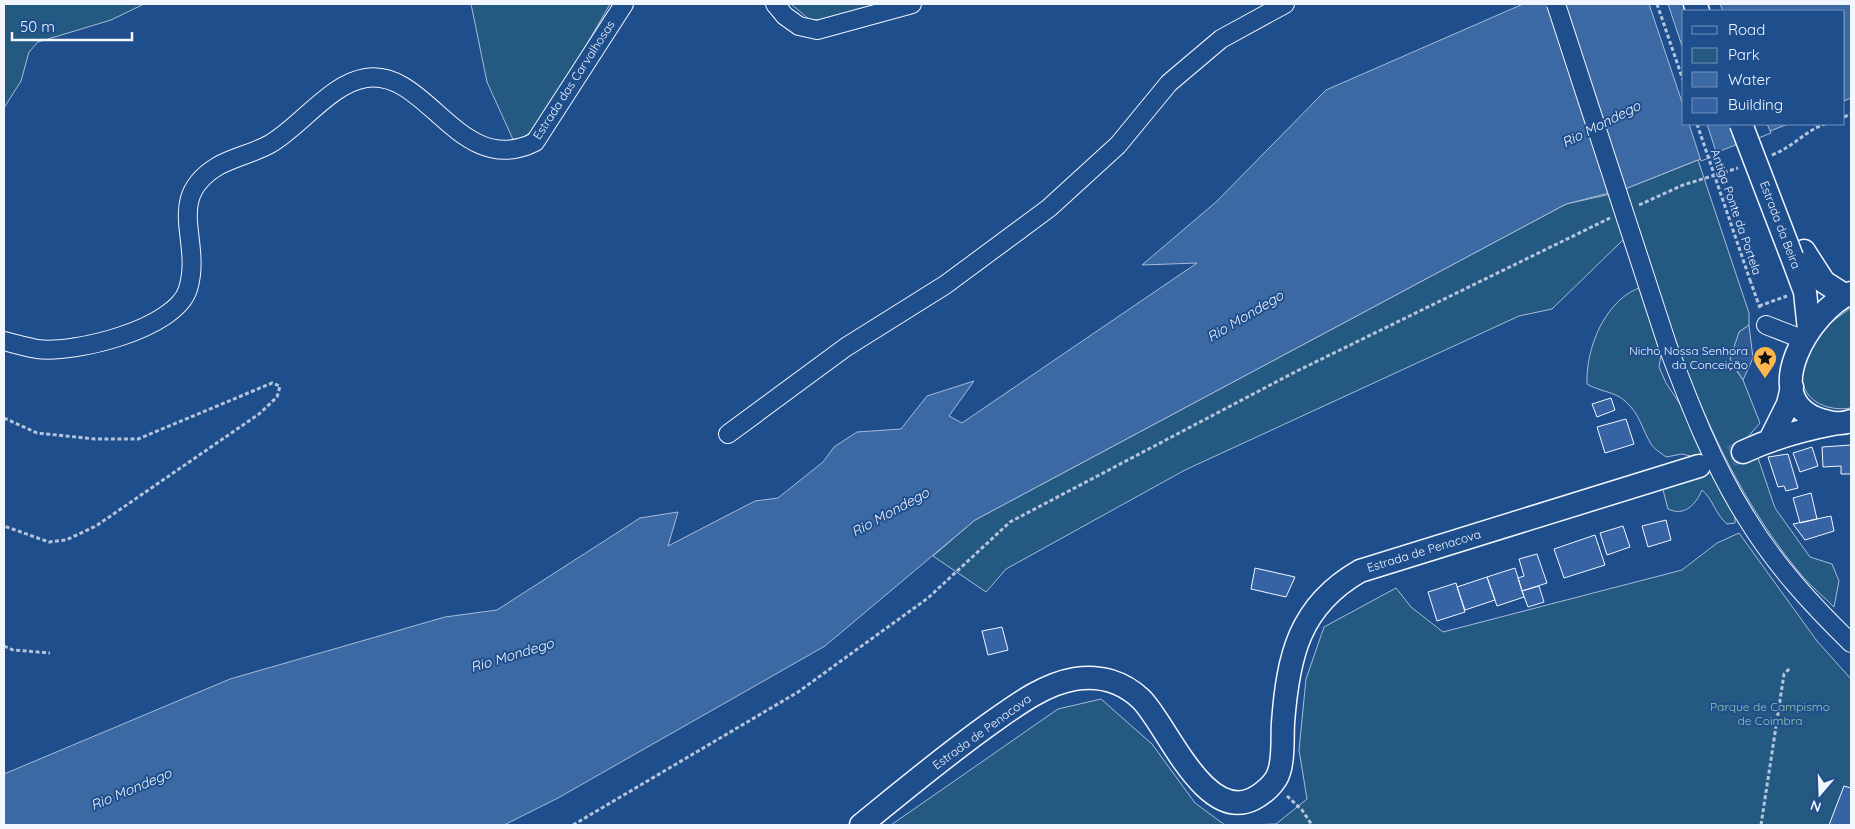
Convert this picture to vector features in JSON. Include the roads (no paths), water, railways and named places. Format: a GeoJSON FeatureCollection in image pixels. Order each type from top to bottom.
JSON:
{"type":"FeatureCollection","features":[{"type":"Feature","properties":{"kind":"main road","name":"Estrada da Beira"},"geometry":{"type":"LineString","coordinates":[[1741,125],[1798,254],[1824,282],[1849,294]]}},
{"type":"Feature","properties":{"kind":"main road","name":"Estrada da Beira"},"geometry":{"type":"LineString","coordinates":[[1756,125],[1798,254],[1805,292],[1803,339]]}},
{"type":"Feature","properties":{"kind":"main road"},"geometry":{"type":"LineString","coordinates":[[1771,438],[1788,404],[1792,386],[1793,365],[1803,339],[1826,312],[1849,294]]}},
{"type":"Feature","properties":{"kind":"main road"},"geometry":{"type":"LineString","coordinates":[[1792,386],[1798,404],[1804,411],[1814,417],[1843,422]]}},
{"type":"Feature","properties":{"kind":"main road"},"geometry":{"type":"LineString","coordinates":[[1743,452],[1771,438],[1843,422]]}},
{"type":"Feature","properties":{"kind":"main road","name":"Estrada de Penacova"},"geometry":{"type":"LineString","coordinates":[[862,825],[949,753],[1028,696],[1072,679],[1092,677],[1113,681],[1128,689],[1142,700],[1180,758],[1204,786],[1218,796],[1233,801],[1251,800],[1273,783],[1280,772],[1286,686],[1298,637],[1310,616],[1338,584],[1360,571],[1699,466]]}},
{"type":"Feature","properties":{"kind":"street","name":"Estrada das Carvalhosas"},"geometry":{"type":"LineString","coordinates":[[4,341],[38,349],[100,344],[137,330],[163,317],[181,302],[188,290],[193,261],[186,207],[191,193],[199,180],[219,166],[270,143],[342,88],[366,78],[386,79],[405,88],[441,118],[480,145],[498,151],[519,150],[535,142],[624,4]]}},
{"type":"Feature","properties":{"kind":"street"},"geometry":{"type":"LineString","coordinates":[[775,4],[799,26],[817,30],[912,4]]}},
{"type":"Feature","properties":{"kind":"street"},"geometry":{"type":"LineString","coordinates":[[728,434],[846,347],[945,285],[1049,208],[1118,145],[1169,83],[1221,39],[1285,4]]}},
{"type":"Feature","properties":{"kind":"street"},"geometry":{"type":"LineString","coordinates":[[1556,4],[1668,347],[1717,464],[1747,519],[1797,587],[1851,643]]}},
{"type":"Feature","properties":{"kind":"street"},"geometry":{"type":"LineString","coordinates":[[1765,329],[1803,339]]}},
{"type":"Feature","properties":{"kind":"water","name":"Rio Mondego"},"geometry":{"type":"Polygon","coordinates":[[[1523,4],[1851,4],[1851,98],[1845,101],[1845,10],[1682,10],[1682,125],[1785,125],[1625,189],[1566,204],[975,520],[825,646],[558,798],[504,825],[4,825],[4,774],[230,679],[445,617],[497,610],[640,518],[678,512],[668,546],[755,501],[778,498],[823,462],[834,447],[857,432],[901,429],[927,396],[974,381],[949,416],[962,423],[1197,263],[1142,265],[1216,202],[1326,90],[1523,4]]]}},
{"type":"Feature","properties":{"kind":"tunnel"},"geometry":{"type":"LineString","coordinates":[[1699,466],[1743,452]]}},
{"type":"Feature","properties":{"kind":"place","name":"Nicho Nossa Senhora da Conceição"},"geometry":{"type":"Point","coordinates":[1765,379]}},
{"type":"Feature","properties":{"kind":"park label","name":"Parque de Campismo de Coimbra"},"geometry":{"type":"Point","coordinates":[1770,714]}}]}
